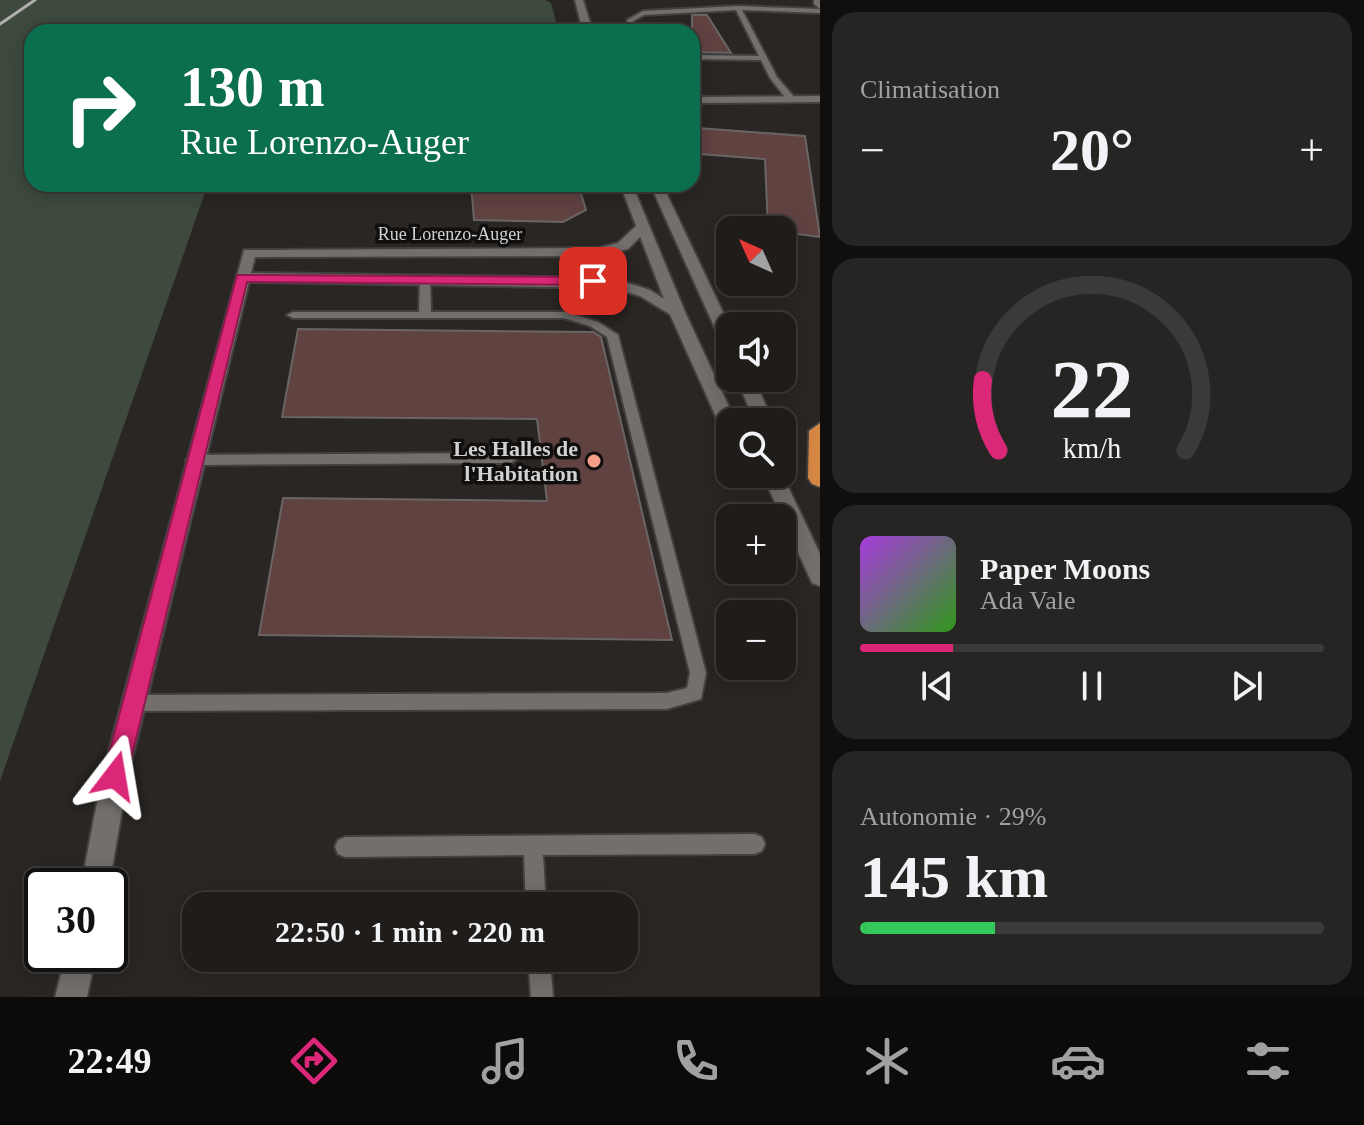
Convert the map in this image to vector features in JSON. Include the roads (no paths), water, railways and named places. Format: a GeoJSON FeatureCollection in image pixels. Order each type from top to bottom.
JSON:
{"type":"FeatureCollection","features":[{"type":"Feature","properties":{"kind":"highway"},"geometry":{"type":"LineString","coordinates":[[820,431],[820,478]]}},
{"type":"Feature","properties":{"kind":"street"},"geometry":{"type":"LineString","coordinates":[[579,0],[586,24]]}},
{"type":"Feature","properties":{"kind":"street"},"geometry":{"type":"LineString","coordinates":[[700,100],[820,99]]}},
{"type":"Feature","properties":{"kind":"street"},"geometry":{"type":"LineString","coordinates":[[629,192],[677,312],[721,408]]}},
{"type":"Feature","properties":{"kind":"street"},"geometry":{"type":"LineString","coordinates":[[660,192],[716,314]]}},
{"type":"Feature","properties":{"kind":"street","name":"Rue Lorenzo-Auger"},"geometry":{"type":"LineString","coordinates":[[242,277],[249,253],[598,252],[623,246],[642,228]]}},
{"type":"Feature","properties":{"kind":"street"},"geometry":{"type":"LineString","coordinates":[[98,868],[115,776],[242,277],[612,283],[645,293],[677,312]]}},
{"type":"Feature","properties":{"kind":"street"},"geometry":{"type":"LineString","coordinates":[[779,488],[820,577]]}},
{"type":"Feature","properties":{"kind":"street"},"geometry":{"type":"LineString","coordinates":[[71,997],[77,972]]}},
{"type":"Feature","properties":{"kind":"street"},"geometry":{"type":"LineString","coordinates":[[85,997],[86,972]]}},
{"type":"Feature","properties":{"kind":"lane"},"geometry":{"type":"LineString","coordinates":[[631,24],[630,20],[643,13],[819,6]]}},
{"type":"Feature","properties":{"kind":"lane"},"geometry":{"type":"LineString","coordinates":[[738,8],[774,78],[791,99]]}},
{"type":"Feature","properties":{"kind":"lane"},"geometry":{"type":"LineString","coordinates":[[700,57],[764,58]]}},
{"type":"Feature","properties":{"kind":"lane"},"geometry":{"type":"LineString","coordinates":[[425,278],[425,315]]}},
{"type":"Feature","properties":{"kind":"lane"},"geometry":{"type":"LineString","coordinates":[[133,703],[667,701],[695,694],[698,673],[612,335],[594,324],[565,315],[293,315]]}},
{"type":"Feature","properties":{"kind":"lane"},"geometry":{"type":"LineString","coordinates":[[193,460],[511,458]]}},
{"type":"Feature","properties":{"kind":"lane"},"geometry":{"type":"LineString","coordinates":[[345,847],[755,844]]}},
{"type":"Feature","properties":{"kind":"lane"},"geometry":{"type":"LineString","coordinates":[[533,845],[535,892]]}},
{"type":"Feature","properties":{"kind":"lane"},"geometry":{"type":"LineString","coordinates":[[540,972],[542,997]]}},
{"type":"Feature","properties":{"kind":"railway"},"geometry":{"type":"LineString","coordinates":[[0,24],[35,0]]}},
{"type":"Feature","properties":{"kind":"place","name":"Les Halles de l'Habitation"},"geometry":{"type":"Point","coordinates":[594,461]}}]}
